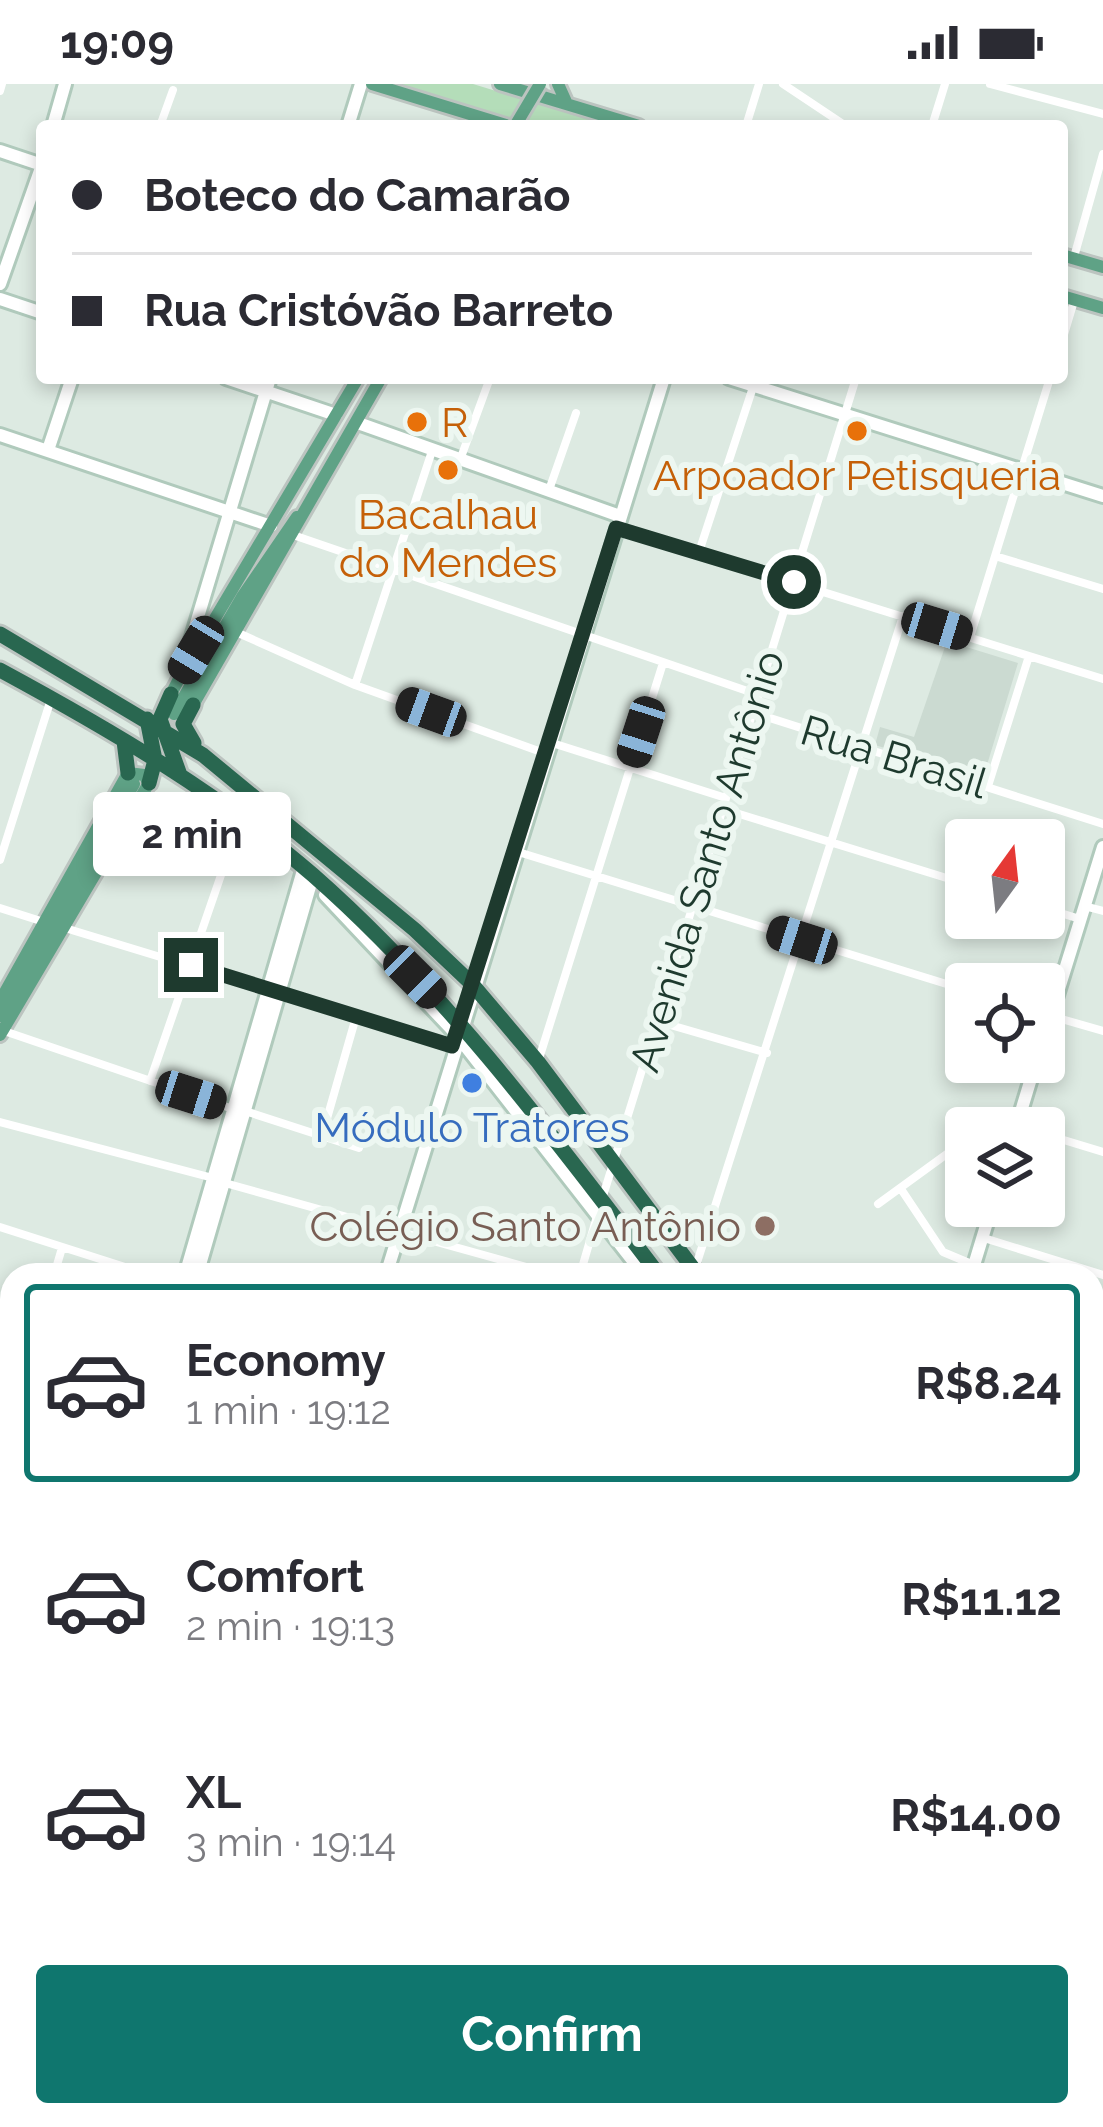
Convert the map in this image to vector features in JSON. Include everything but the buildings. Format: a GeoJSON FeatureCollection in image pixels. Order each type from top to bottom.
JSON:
{"type":"FeatureCollection","features":[{"type":"Feature","properties":{"kind":"highway"},"geometry":{"type":"LineString","coordinates":[[0,634],[131,708],[202,755],[324,850],[472,984],[538,1062],[689,1263]]}},
{"type":"Feature","properties":{"kind":"highway"},"geometry":{"type":"LineString","coordinates":[[0,670],[155,760],[311,874],[456,1034],[649,1263]]}},
{"type":"Feature","properties":{"kind":"highway"},"geometry":{"type":"LineString","coordinates":[[131,708],[157,706],[181,694]]}},
{"type":"Feature","properties":{"kind":"highway"},"geometry":{"type":"LineString","coordinates":[[137,780],[155,760],[155,723],[181,694]]}},
{"type":"Feature","properties":{"kind":"highway"},"geometry":{"type":"LineString","coordinates":[[181,694],[184,734],[202,755]]}},
{"type":"Feature","properties":{"kind":"highway"},"geometry":{"type":"LineString","coordinates":[[155,723],[181,778]]}},
{"type":"Feature","properties":{"kind":"highway"},"geometry":{"type":"LineString","coordinates":[[124,740],[137,780]]}},
{"type":"Feature","properties":{"kind":"highway"},"geometry":{"type":"LineString","coordinates":[[137,780],[181,778]]}},
{"type":"Feature","properties":{"kind":"main road"},"geometry":{"type":"LineString","coordinates":[[372,84],[481,120]]}},
{"type":"Feature","properties":{"kind":"main road"},"geometry":{"type":"LineString","coordinates":[[500,84],[523,87],[620,120]]}},
{"type":"Feature","properties":{"kind":"main road"},"geometry":{"type":"LineString","coordinates":[[516,120],[540,84]]}},
{"type":"Feature","properties":{"kind":"main road"},"geometry":{"type":"LineString","coordinates":[[558,84],[567,104]]}},
{"type":"Feature","properties":{"kind":"main road"},"geometry":{"type":"LineString","coordinates":[[1068,257],[1103,267]]}},
{"type":"Feature","properties":{"kind":"main road"},"geometry":{"type":"LineString","coordinates":[[1068,297],[1103,308]]}},
{"type":"Feature","properties":{"kind":"main road"},"geometry":{"type":"LineString","coordinates":[[181,694],[354,384]]}},
{"type":"Feature","properties":{"kind":"main road"},"geometry":{"type":"LineString","coordinates":[[181,694],[236,632],[378,384]]}},
{"type":"Feature","properties":{"kind":"main road"},"geometry":{"type":"LineString","coordinates":[[268,556],[294,489]]}},
{"type":"Feature","properties":{"kind":"main road"},"geometry":{"type":"LineString","coordinates":[[181,694],[268,556],[313,498]]}},
{"type":"Feature","properties":{"kind":"main road"},"geometry":{"type":"LineString","coordinates":[[0,1000],[44,922],[137,780]]}},
{"type":"Feature","properties":{"kind":"main road"},"geometry":{"type":"LineString","coordinates":[[1,1024],[65,928],[137,780]]}},
{"type":"Feature","properties":{"kind":"main road"},"geometry":{"type":"LineString","coordinates":[[1,1024],[137,780]]}},
{"type":"Feature","properties":{"kind":"street"},"geometry":{"type":"LineString","coordinates":[[55,120],[65,84]]}},
{"type":"Feature","properties":{"kind":"street"},"geometry":{"type":"LineString","coordinates":[[350,120],[361,84]]}},
{"type":"Feature","properties":{"kind":"street"},"geometry":{"type":"LineString","coordinates":[[748,120],[759,84]]}},
{"type":"Feature","properties":{"kind":"street"},"geometry":{"type":"LineString","coordinates":[[783,84],[837,120]]}},
{"type":"Feature","properties":{"kind":"street"},"geometry":{"type":"LineString","coordinates":[[934,120],[945,84]]}},
{"type":"Feature","properties":{"kind":"street"},"geometry":{"type":"LineString","coordinates":[[990,84],[1103,115]]}},
{"type":"Feature","properties":{"kind":"street"},"geometry":{"type":"LineString","coordinates":[[162,120],[173,90]]}},
{"type":"Feature","properties":{"kind":"street"},"geometry":{"type":"LineString","coordinates":[[0,152],[36,163]]}},
{"type":"Feature","properties":{"kind":"street"},"geometry":{"type":"LineString","coordinates":[[1068,257],[1103,154]]}},
{"type":"Feature","properties":{"kind":"street"},"geometry":{"type":"LineString","coordinates":[[0,284],[36,182]]}},
{"type":"Feature","properties":{"kind":"street"},"geometry":{"type":"LineString","coordinates":[[0,299],[36,311]]}},
{"type":"Feature","properties":{"kind":"street"},"geometry":{"type":"LineString","coordinates":[[48,450],[70,384]]}},
{"type":"Feature","properties":{"kind":"street"},"geometry":{"type":"LineString","coordinates":[[460,460],[488,384]]}},
{"type":"Feature","properties":{"kind":"street"},"geometry":{"type":"LineString","coordinates":[[390,1263],[513,850],[662,384]]}},
{"type":"Feature","properties":{"kind":"street"},"geometry":{"type":"LineString","coordinates":[[699,552],[754,384]]}},
{"type":"Feature","properties":{"kind":"street"},"geometry":{"type":"LineString","coordinates":[[760,384],[1103,496]]}},
{"type":"Feature","properties":{"kind":"street","name":"Avenida Santo Antônio"},"geometry":{"type":"LineString","coordinates":[[584,1263],[854,384]]}},
{"type":"Feature","properties":{"kind":"street"},"geometry":{"type":"LineString","coordinates":[[970,637],[1046,384]]}},
{"type":"Feature","properties":{"kind":"street"},"geometry":{"type":"LineString","coordinates":[[181,694],[268,385],[336,415]]}},
{"type":"Feature","properties":{"kind":"street"},"geometry":{"type":"LineString","coordinates":[[548,491],[575,413]]}},
{"type":"Feature","properties":{"kind":"street"},"geometry":{"type":"LineString","coordinates":[[358,423],[548,491],[699,552],[1103,679]]}},
{"type":"Feature","properties":{"kind":"street"},"geometry":{"type":"LineString","coordinates":[[0,435],[271,526]]}},
{"type":"Feature","properties":{"kind":"street"},"geometry":{"type":"LineString","coordinates":[[356,685],[432,451]]}},
{"type":"Feature","properties":{"kind":"street"},"geometry":{"type":"LineString","coordinates":[[293,536],[759,695]]}},
{"type":"Feature","properties":{"kind":"street"},"geometry":{"type":"LineString","coordinates":[[995,556],[1103,589]]}},
{"type":"Feature","properties":{"kind":"street"},"geometry":{"type":"LineString","coordinates":[[699,1263],[903,616]]}},
{"type":"Feature","properties":{"kind":"street"},"geometry":{"type":"LineString","coordinates":[[236,632],[356,685],[546,747],[630,766],[726,798]]}},
{"type":"Feature","properties":{"kind":"street"},"geometry":{"type":"LineString","coordinates":[[988,786],[1029,656]]}},
{"type":"Feature","properties":{"kind":"street"},"geometry":{"type":"LineString","coordinates":[[538,1062],[663,663]]}},
{"type":"Feature","properties":{"kind":"street"},"geometry":{"type":"LineString","coordinates":[[0,860],[52,698]]}},
{"type":"Feature","properties":{"kind":"street","name":"Rua Brasil"},"geometry":{"type":"LineString","coordinates":[[754,713],[1103,824]]}},
{"type":"Feature","properties":{"kind":"street"},"geometry":{"type":"LineString","coordinates":[[723,809],[945,878]]}},
{"type":"Feature","properties":{"kind":"street"},"geometry":{"type":"LineString","coordinates":[[150,1081],[241,819]]}},
{"type":"Feature","properties":{"kind":"street"},"geometry":{"type":"LineString","coordinates":[[1065,963],[1103,847]]}},
{"type":"Feature","properties":{"kind":"street"},"geometry":{"type":"LineString","coordinates":[[513,850],[945,984]]}},
{"type":"Feature","properties":{"kind":"street"},"geometry":{"type":"LineString","coordinates":[[189,1263],[311,874]]}},
{"type":"Feature","properties":{"kind":"street"},"geometry":{"type":"LineString","coordinates":[[0,908],[44,922]]}},
{"type":"Feature","properties":{"kind":"street"},"geometry":{"type":"LineString","coordinates":[[1065,911],[1103,911]]}},
{"type":"Feature","properties":{"kind":"street"},"geometry":{"type":"LineString","coordinates":[[65,928],[356,1017],[456,1034]]}},
{"type":"Feature","properties":{"kind":"street"},"geometry":{"type":"LineString","coordinates":[[322,1136],[356,1017]]}},
{"type":"Feature","properties":{"kind":"street"},"geometry":{"type":"LineString","coordinates":[[1065,1020],[1103,1030]]}},
{"type":"Feature","properties":{"kind":"street"},"geometry":{"type":"LineString","coordinates":[[660,1022],[767,1053]]}},
{"type":"Feature","properties":{"kind":"street"},"geometry":{"type":"LineString","coordinates":[[1,1024],[150,1081],[359,1148]]}},
{"type":"Feature","properties":{"kind":"street"},"geometry":{"type":"LineString","coordinates":[[0,1122],[512,1263]]}},
{"type":"Feature","properties":{"kind":"street"},"geometry":{"type":"LineString","coordinates":[[1065,1140],[1103,1152]]}},
{"type":"Feature","properties":{"kind":"street"},"geometry":{"type":"LineString","coordinates":[[878,1204],[945,1156]]}},
{"type":"Feature","properties":{"kind":"street"},"geometry":{"type":"LineString","coordinates":[[200,1263],[218,1180]]}},
{"type":"Feature","properties":{"kind":"street"},"geometry":{"type":"LineString","coordinates":[[902,1189],[943,1252],[961,1263]]}},
{"type":"Feature","properties":{"kind":"street"},"geometry":{"type":"LineString","coordinates":[[600,1207],[636,1263]]}},
{"type":"Feature","properties":{"kind":"street"},"geometry":{"type":"LineString","coordinates":[[0,1227],[111,1263]]}},
{"type":"Feature","properties":{"kind":"street"},"geometry":{"type":"LineString","coordinates":[[974,1263],[985,1227]]}},
{"type":"Feature","properties":{"kind":"street"},"geometry":{"type":"LineString","coordinates":[[982,1237],[1063,1263]]}},
{"type":"Feature","properties":{"kind":"street"},"geometry":{"type":"LineString","coordinates":[[58,1263],[62,1248]]}},
{"type":"Feature","properties":{"kind":"shaded area"},"geometry":{"type":"Polygon","coordinates":[[[947,641],[1018,663],[983,778],[875,745],[880,727],[914,737],[947,641]]]}},
{"type":"Feature","properties":{"kind":"green space"},"geometry":{"type":"Polygon","coordinates":[[[391,84],[473,84],[591,120],[510,120],[391,84]]]}},
{"type":"Feature","properties":{"kind":"place","name":"R"},"geometry":{"type":"Point","coordinates":[417,422]}},
{"type":"Feature","properties":{"kind":"place","name":"Arpoador Petisqueria"},"geometry":{"type":"Point","coordinates":[857,431]}},
{"type":"Feature","properties":{"kind":"place","name":"Bacalhau do Mendes"},"geometry":{"type":"Point","coordinates":[448,470]}},
{"type":"Feature","properties":{"kind":"place","name":"Módulo Tratores"},"geometry":{"type":"Point","coordinates":[472,1083]}},
{"type":"Feature","properties":{"kind":"place","name":"Colégio Santo Antônio"},"geometry":{"type":"Point","coordinates":[765,1226]}},
{"type":"Feature","properties":{"kind":"route"},"geometry":{"type":"LineString","coordinates":[[191,965],[452,1046],[616,528],[794,582]]}}]}
